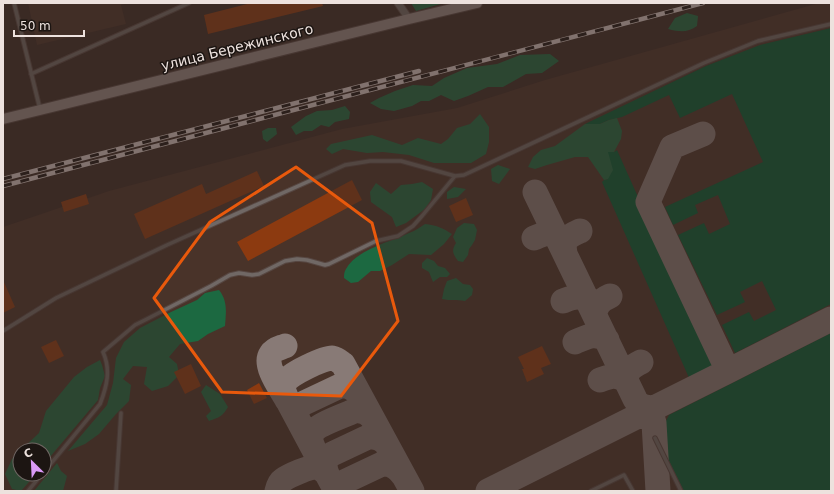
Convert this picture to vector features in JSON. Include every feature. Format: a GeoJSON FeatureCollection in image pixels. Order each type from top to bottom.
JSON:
{"type":"FeatureCollection","features":[{"type":"Feature","properties":{"kind":"main road","name":"улица Бережинского"},"geometry":{"type":"LineString","coordinates":[[3,119],[477,3]]}},
{"type":"Feature","properties":{"kind":"street"},"geometry":{"type":"LineString","coordinates":[[398,3],[409,19]]}},
{"type":"Feature","properties":{"kind":"lane"},"geometry":{"type":"LineString","coordinates":[[14,3],[40,110]]}},
{"type":"Feature","properties":{"kind":"lane"},"geometry":{"type":"LineString","coordinates":[[31,74],[189,3]]}},
{"type":"Feature","properties":{"kind":"lane"},"geometry":{"type":"LineString","coordinates":[[3,331],[56,298],[167,245],[345,165],[370,161],[401,161],[455,176],[464,175],[704,62],[758,42],[831,24]]}},
{"type":"Feature","properties":{"kind":"lane"},"geometry":{"type":"LineString","coordinates":[[52,462],[100,404],[104,394],[108,371],[103,352],[135,325],[230,275],[239,272],[252,275],[259,274],[285,261],[297,259],[308,260],[325,265],[330,264],[376,241],[398,236],[413,226],[455,176]]}},
{"type":"Feature","properties":{"kind":"lane"},"geometry":{"type":"LineString","coordinates":[[116,491],[121,412]]}},
{"type":"Feature","properties":{"kind":"lane"},"geometry":{"type":"LineString","coordinates":[[655,438],[681,491]]}},
{"type":"Feature","properties":{"kind":"lane"},"geometry":{"type":"LineString","coordinates":[[592,491],[624,475],[633,491]]}},
{"type":"Feature","properties":{"kind":"lane"},"geometry":{"type":"LineString","coordinates":[[28,491],[36,482]]}},
{"type":"Feature","properties":{"kind":"highlighted area"},"geometry":{"type":"Polygon","coordinates":[[[296,167],[372,223],[398,321],[341,396],[222,392],[154,298],[210,222],[296,167]]]}},
{"type":"Feature","properties":{"kind":"shaded area"},"geometry":{"type":"Polygon","coordinates":[[[28,3],[129,3],[121,5],[126,24],[37,45],[28,3]]]}},
{"type":"Feature","properties":{"kind":"shaded area"},"geometry":{"type":"Polygon","coordinates":[[[819,3],[831,3],[831,491],[3,491],[3,227],[109,191],[342,129],[457,108],[545,80],[819,3]]]}},
{"type":"Feature","properties":{"kind":"green space"},"geometry":{"type":"Polygon","coordinates":[[[411,3],[444,3],[416,11],[411,3]]]}},
{"type":"Feature","properties":{"kind":"green space"},"geometry":{"type":"Polygon","coordinates":[[[687,13],[698,16],[697,26],[690,30],[683,31],[668,29],[675,18],[687,13]]]}},
{"type":"Feature","properties":{"kind":"green space"},"geometry":{"type":"Polygon","coordinates":[[[831,28],[831,304],[735,353],[722,325],[749,312],[754,321],[776,310],[762,281],[740,292],[745,302],[717,315],[678,235],[704,223],[709,234],[730,224],[718,195],[695,205],[698,213],[673,225],[665,207],[763,162],[732,94],[680,118],[669,95],[622,117],[600,124],[585,124],[706,66],[760,45],[831,28]]]}},
{"type":"Feature","properties":{"kind":"green space"},"geometry":{"type":"Polygon","coordinates":[[[550,54],[559,61],[542,73],[526,74],[503,87],[488,87],[454,101],[441,95],[429,101],[421,101],[412,106],[394,111],[381,109],[370,103],[395,91],[413,85],[432,86],[444,78],[467,68],[497,64],[520,55],[550,54]]]}},
{"type":"Feature","properties":{"kind":"green space"},"geometry":{"type":"Polygon","coordinates":[[[345,106],[350,112],[349,119],[335,122],[329,127],[321,125],[312,131],[304,131],[296,135],[291,127],[306,116],[317,111],[332,110],[345,106]]]}},
{"type":"Feature","properties":{"kind":"green space"},"geometry":{"type":"Polygon","coordinates":[[[480,114],[489,127],[489,142],[486,154],[471,163],[434,163],[409,155],[383,152],[367,153],[343,149],[332,154],[326,149],[331,144],[372,135],[402,145],[418,138],[441,144],[448,139],[457,128],[470,124],[480,114]]]}},
{"type":"Feature","properties":{"kind":"green space"},"geometry":{"type":"Polygon","coordinates":[[[617,118],[622,131],[621,139],[614,152],[608,152],[613,170],[608,179],[604,180],[588,157],[575,157],[535,169],[528,167],[533,157],[541,150],[555,146],[585,124],[600,124],[617,118]]]}},
{"type":"Feature","properties":{"kind":"green space"},"geometry":{"type":"Polygon","coordinates":[[[268,128],[276,128],[277,134],[267,142],[263,139],[262,131],[268,128]]]}},
{"type":"Feature","properties":{"kind":"green space"},"geometry":{"type":"Polygon","coordinates":[[[617,150],[714,367],[690,380],[602,182],[608,179],[608,152],[614,152],[617,150]]]}},
{"type":"Feature","properties":{"kind":"green space"},"geometry":{"type":"Polygon","coordinates":[[[498,165],[510,169],[499,184],[492,181],[491,169],[498,165]]]}},
{"type":"Feature","properties":{"kind":"green space"},"geometry":{"type":"Polygon","coordinates":[[[422,182],[433,189],[431,200],[425,209],[406,223],[396,227],[392,217],[371,202],[370,192],[376,183],[391,194],[401,185],[422,182]]]}},
{"type":"Feature","properties":{"kind":"green space"},"geometry":{"type":"Polygon","coordinates":[[[454,187],[466,189],[458,197],[447,199],[447,192],[454,187]]]}},
{"type":"Feature","properties":{"kind":"green space"},"geometry":{"type":"Polygon","coordinates":[[[464,223],[474,224],[477,230],[475,240],[463,262],[458,261],[454,254],[453,250],[456,243],[453,237],[457,228],[464,223]]]}},
{"type":"Feature","properties":{"kind":"green space"},"geometry":{"type":"Polygon","coordinates":[[[425,224],[439,227],[452,234],[444,244],[431,255],[409,254],[380,271],[371,271],[358,282],[351,283],[344,278],[344,272],[351,262],[357,257],[374,247],[413,231],[425,224]]]}},
{"type":"Feature","properties":{"kind":"green space"},"geometry":{"type":"Polygon","coordinates":[[[427,258],[434,261],[438,266],[445,268],[450,274],[447,277],[440,277],[433,282],[429,272],[422,268],[422,263],[427,258]]]}},
{"type":"Feature","properties":{"kind":"green space"},"geometry":{"type":"Polygon","coordinates":[[[456,278],[463,284],[470,285],[473,289],[472,295],[465,301],[442,299],[447,281],[456,278]]]}},
{"type":"Feature","properties":{"kind":"green space"},"geometry":{"type":"Polygon","coordinates":[[[219,290],[225,303],[225,326],[208,334],[198,341],[180,344],[169,357],[177,364],[179,375],[168,386],[152,391],[144,384],[147,367],[133,366],[123,379],[131,385],[129,401],[99,434],[85,444],[68,451],[107,405],[113,383],[116,358],[124,342],[140,328],[197,300],[205,293],[219,290]]]}},
{"type":"Feature","properties":{"kind":"green space"},"geometry":{"type":"Polygon","coordinates":[[[831,334],[831,491],[683,491],[662,451],[662,429],[669,415],[831,334]]]}},
{"type":"Feature","properties":{"kind":"green space"},"geometry":{"type":"Polygon","coordinates":[[[100,360],[102,365],[105,376],[100,388],[98,400],[52,455],[52,442],[29,442],[39,433],[46,411],[74,377],[87,367],[100,360]]]}},
{"type":"Feature","properties":{"kind":"green space"},"geometry":{"type":"Polygon","coordinates":[[[206,385],[220,394],[228,407],[224,413],[216,419],[209,421],[206,416],[211,411],[201,392],[206,385]]]}},
{"type":"Feature","properties":{"kind":"green space"},"geometry":{"type":"Polygon","coordinates":[[[12,459],[12,482],[29,482],[21,491],[12,489],[5,474],[12,459]]]}},
{"type":"Feature","properties":{"kind":"green space"},"geometry":{"type":"Polygon","coordinates":[[[57,463],[61,471],[67,476],[63,491],[34,491],[41,482],[52,482],[52,469],[57,463]]]}},
{"type":"Feature","properties":{"kind":"building"},"geometry":{"type":"Polygon","coordinates":[[[251,3],[322,3],[323,6],[208,34],[204,15],[251,3]]]}},
{"type":"Feature","properties":{"kind":"building"},"geometry":{"type":"Polygon","coordinates":[[[257,171],[264,186],[145,239],[134,214],[202,184],[206,194],[257,171]]]}},
{"type":"Feature","properties":{"kind":"building"},"geometry":{"type":"Polygon","coordinates":[[[352,180],[362,200],[248,261],[237,242],[352,180]]]}},
{"type":"Feature","properties":{"kind":"building"},"geometry":{"type":"Polygon","coordinates":[[[86,194],[89,204],[64,212],[61,202],[86,194]]]}},
{"type":"Feature","properties":{"kind":"building"},"geometry":{"type":"Polygon","coordinates":[[[466,198],[473,215],[456,222],[449,206],[466,198]]]}},
{"type":"Feature","properties":{"kind":"building"},"geometry":{"type":"Polygon","coordinates":[[[3,280],[15,307],[3,313],[3,280]]]}},
{"type":"Feature","properties":{"kind":"building"},"geometry":{"type":"Polygon","coordinates":[[[56,340],[64,356],[49,363],[41,347],[56,340]]]}},
{"type":"Feature","properties":{"kind":"building"},"geometry":{"type":"Polygon","coordinates":[[[542,346],[551,364],[541,368],[544,374],[527,382],[522,369],[524,369],[518,357],[542,346]]]}},
{"type":"Feature","properties":{"kind":"building"},"geometry":{"type":"Polygon","coordinates":[[[191,364],[201,386],[185,394],[174,372],[191,364]]]}},
{"type":"Feature","properties":{"kind":"building"},"geometry":{"type":"Polygon","coordinates":[[[259,383],[267,398],[254,404],[247,390],[259,383]]]}},
{"type":"Feature","properties":{"kind":"taxiway"},"geometry":{"type":"LineString","coordinates":[[703,134],[672,147],[648,202],[728,371]]}},
{"type":"Feature","properties":{"kind":"taxiway"},"geometry":{"type":"LineString","coordinates":[[535,192],[635,399],[643,406],[654,408]]}},
{"type":"Feature","properties":{"kind":"taxiway"},"geometry":{"type":"LineString","coordinates":[[565,253],[564,248],[567,239],[580,231]]}},
{"type":"Feature","properties":{"kind":"taxiway"},"geometry":{"type":"LineString","coordinates":[[534,238],[551,234],[560,242]]}},
{"type":"Feature","properties":{"kind":"taxiway"},"geometry":{"type":"LineString","coordinates":[[595,316],[599,303],[610,296]]}},
{"type":"Feature","properties":{"kind":"taxiway"},"geometry":{"type":"LineString","coordinates":[[563,301],[570,298],[580,297],[589,303]]}},
{"type":"Feature","properties":{"kind":"taxiway"},"geometry":{"type":"LineString","coordinates":[[488,491],[831,319]]}},
{"type":"Feature","properties":{"kind":"taxiway"},"geometry":{"type":"LineString","coordinates":[[575,342],[591,336],[598,336],[607,340]]}},
{"type":"Feature","properties":{"kind":"taxiway"},"geometry":{"type":"LineString","coordinates":[[285,346],[272,352],[269,359],[269,364],[274,377],[287,400]]}},
{"type":"Feature","properties":{"kind":"taxiway"},"geometry":{"type":"LineString","coordinates":[[336,491],[284,392],[285,382],[293,375],[307,367],[332,358],[343,364],[412,491]]}},
{"type":"Feature","properties":{"kind":"taxiway"},"geometry":{"type":"LineString","coordinates":[[626,381],[629,371],[641,362]]}},
{"type":"Feature","properties":{"kind":"taxiway"},"geometry":{"type":"LineString","coordinates":[[600,380],[613,376],[619,377],[626,381]]}},
{"type":"Feature","properties":{"kind":"taxiway"},"geometry":{"type":"LineString","coordinates":[[298,420],[297,415],[300,406],[340,386],[351,388],[359,395]]}},
{"type":"Feature","properties":{"kind":"taxiway"},"geometry":{"type":"LineString","coordinates":[[650,410],[654,423],[658,491]]}},
{"type":"Feature","properties":{"kind":"taxiway"},"geometry":{"type":"LineString","coordinates":[[313,447],[311,436],[316,429],[325,423],[354,411],[364,412],[372,418]]}},
{"type":"Feature","properties":{"kind":"taxiway"},"geometry":{"type":"LineString","coordinates":[[327,474],[325,463],[327,458],[332,454],[368,437],[377,438],[386,443]]}},
{"type":"Feature","properties":{"kind":"taxiway"},"geometry":{"type":"LineString","coordinates":[[339,491],[340,486],[346,481],[382,464],[394,466],[402,474]]}},
{"type":"Feature","properties":{"kind":"taxiway"},"geometry":{"type":"LineString","coordinates":[[277,491],[283,480],[313,467],[321,469],[327,474]]}},
{"type":"Feature","properties":{"kind":"railway"},"geometry":{"type":"LineString","coordinates":[[3,186],[703,3]]}},
{"type":"Feature","properties":{"kind":"railway"},"geometry":{"type":"LineString","coordinates":[[3,179],[419,71]]}}]}
